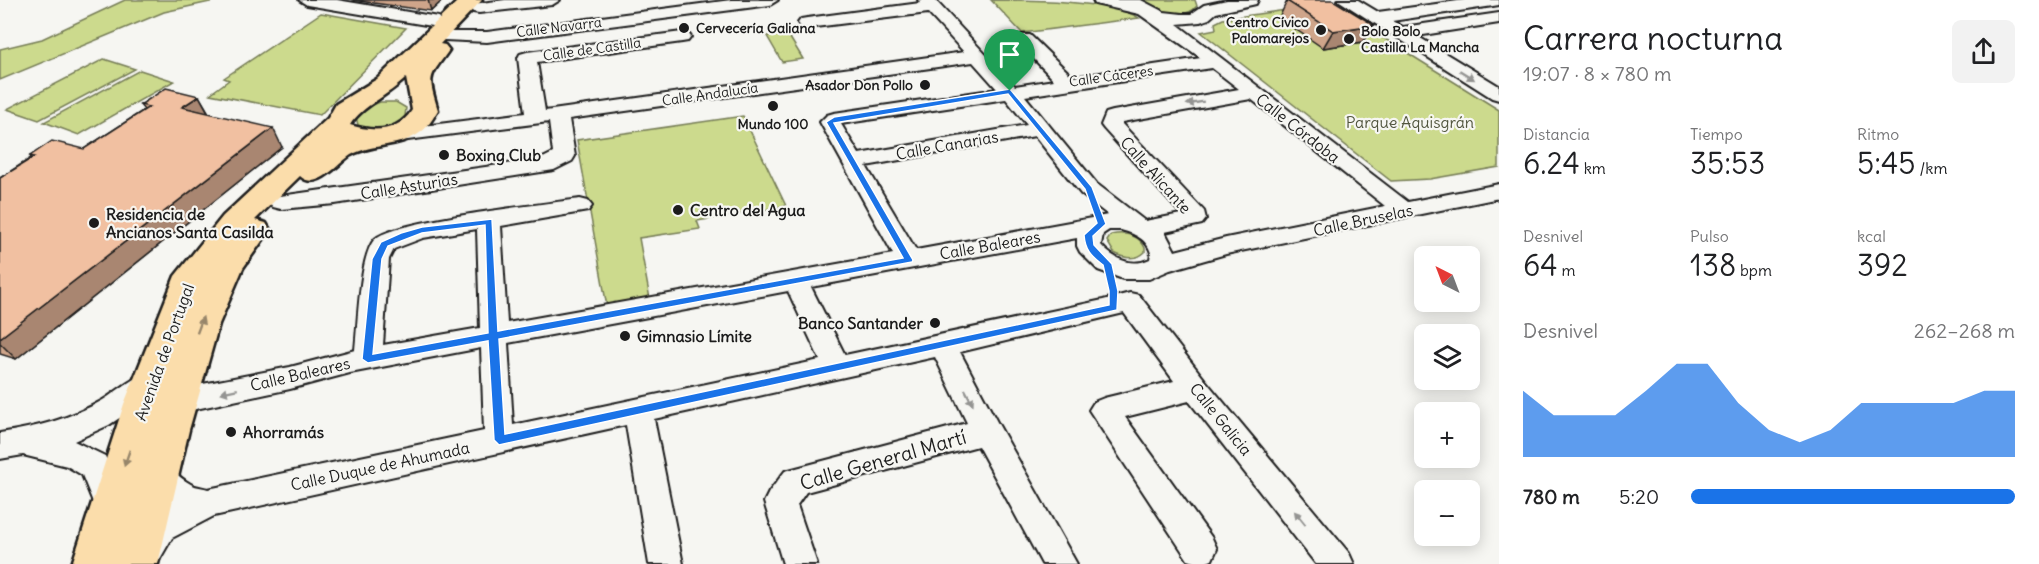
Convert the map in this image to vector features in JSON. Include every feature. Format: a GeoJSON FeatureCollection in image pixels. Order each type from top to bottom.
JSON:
{"type":"FeatureCollection","features":[{"type":"Feature","properties":{"kind":"main road"},"geometry":{"type":"LineString","coordinates":[[430,117],[417,87],[419,69],[479,3]]}},
{"type":"Feature","properties":{"kind":"main road","name":"Avenida de Portugal"},"geometry":{"type":"LineString","coordinates":[[137,564],[157,477],[164,392],[191,276],[234,224],[339,122],[345,110],[386,84],[479,3]]}},
{"type":"Feature","properties":{"kind":"main road","name":"Avenida de Portugal"},"geometry":{"type":"LineString","coordinates":[[94,564],[110,507],[164,392],[217,286],[240,246],[280,202],[327,159],[430,117],[417,97],[394,93],[366,98]]}},
{"type":"Feature","properties":{"kind":"main road"},"geometry":{"type":"LineString","coordinates":[[339,122],[346,133],[378,137]]}},
{"type":"Feature","properties":{"kind":"street"},"geometry":{"type":"LineString","coordinates":[[307,0],[432,21]]}},
{"type":"Feature","properties":{"kind":"street"},"geometry":{"type":"LineString","coordinates":[[479,3],[552,0]]}},
{"type":"Feature","properties":{"kind":"street","name":"Calle Navarra"},"geometry":{"type":"LineString","coordinates":[[450,36],[487,37],[701,4],[770,0]]}},
{"type":"Feature","properties":{"kind":"street"},"geometry":{"type":"LineString","coordinates":[[1101,0],[1139,7],[1169,18],[1250,0]]}},
{"type":"Feature","properties":{"kind":"street"},"geometry":{"type":"LineString","coordinates":[[1346,0],[1499,94]]}},
{"type":"Feature","properties":{"kind":"street"},"geometry":{"type":"LineString","coordinates":[[807,23],[929,3],[975,56],[1010,91],[1089,189],[1150,233],[1164,249],[1164,257],[1122,304],[1113,291],[1107,264],[1089,246],[1089,235],[1099,225],[1089,189]]}},
{"type":"Feature","properties":{"kind":"street"},"geometry":{"type":"LineString","coordinates":[[1375,18],[1496,6]]}},
{"type":"Feature","properties":{"kind":"street"},"geometry":{"type":"LineString","coordinates":[[1400,33],[1496,6]]}},
{"type":"Feature","properties":{"kind":"street","name":"Calle Córdoba"},"geometry":{"type":"LineString","coordinates":[[1139,7],[1193,44],[1405,211]]}},
{"type":"Feature","properties":{"kind":"street"},"geometry":{"type":"LineString","coordinates":[[1193,44],[1190,34],[1205,9]]}},
{"type":"Feature","properties":{"kind":"street","name":"Calle de Castilla"},"geometry":{"type":"LineString","coordinates":[[547,116],[527,58],[682,37]]}},
{"type":"Feature","properties":{"kind":"street"},"geometry":{"type":"LineString","coordinates":[[1024,39],[1067,82]]}},
{"type":"Feature","properties":{"kind":"street","name":"Calle Andalucía"},"geometry":{"type":"LineString","coordinates":[[430,117],[547,116],[975,56]]}},
{"type":"Feature","properties":{"kind":"street","name":"Calle Cáceres"},"geometry":{"type":"LineString","coordinates":[[1010,91],[1214,62]]}},
{"type":"Feature","properties":{"kind":"street"},"geometry":{"type":"LineString","coordinates":[[909,260],[830,122],[834,119],[1010,91]]}},
{"type":"Feature","properties":{"kind":"street","name":"Calle Alicante"},"geometry":{"type":"LineString","coordinates":[[1150,233],[1194,219],[1192,211],[1111,124],[1113,117],[1253,93]]}},
{"type":"Feature","properties":{"kind":"street","name":"Calle Asturias"},"geometry":{"type":"LineString","coordinates":[[280,202],[335,197],[546,165],[564,156],[547,116]]}},
{"type":"Feature","properties":{"kind":"street","name":"Calle Canarias"},"geometry":{"type":"LineString","coordinates":[[854,162],[1040,129]]}},
{"type":"Feature","properties":{"kind":"street","name":"Calle Bruselas"},"geometry":{"type":"LineString","coordinates":[[1107,264],[1124,270],[1155,267],[1226,246],[1499,191]]}},
{"type":"Feature","properties":{"kind":"street"},"geometry":{"type":"LineString","coordinates":[[368,359],[377,259],[384,244],[422,230],[580,206]]}},
{"type":"Feature","properties":{"kind":"street"},"geometry":{"type":"LineString","coordinates":[[489,221],[499,440]]}},
{"type":"Feature","properties":{"kind":"street","name":"Calle Baleares"},"geometry":{"type":"LineString","coordinates":[[164,392],[368,359],[1115,222],[1150,233]]}},
{"type":"Feature","properties":{"kind":"street","name":"Calle Bruselas"},"geometry":{"type":"LineString","coordinates":[[1150,233],[1226,246]]}},
{"type":"Feature","properties":{"kind":"street"},"geometry":{"type":"LineString","coordinates":[[795,280],[837,367]]}},
{"type":"Feature","properties":{"kind":"street","name":"Calle Duque de Ahumada"},"geometry":{"type":"LineString","coordinates":[[137,564],[160,527],[208,503],[943,345],[1122,304]]}},
{"type":"Feature","properties":{"kind":"street","name":"Calle Galicia"},"geometry":{"type":"LineString","coordinates":[[1122,304],[1195,388],[1337,564]]}},
{"type":"Feature","properties":{"kind":"street","name":"Calle General Martí"},"geometry":{"type":"LineString","coordinates":[[943,345],[986,431],[1060,564]]}},
{"type":"Feature","properties":{"kind":"street"},"geometry":{"type":"LineString","coordinates":[[1195,388],[1104,410],[1200,549]]}},
{"type":"Feature","properties":{"kind":"street"},"geometry":{"type":"LineString","coordinates":[[9,445],[66,432],[94,421],[122,405],[164,392]]}},
{"type":"Feature","properties":{"kind":"street"},"geometry":{"type":"LineString","coordinates":[[638,411],[666,564]]}},
{"type":"Feature","properties":{"kind":"street","name":"Calle General Martí"},"geometry":{"type":"LineString","coordinates":[[800,564],[780,502],[796,481],[986,431]]}},
{"type":"Feature","properties":{"kind":"street"},"geometry":{"type":"LineString","coordinates":[[9,445],[74,453],[94,466],[110,507]]}},
{"type":"Feature","properties":{"kind":"street","name":"Calle Duque de Ahumada"},"geometry":{"type":"LineString","coordinates":[[157,477],[182,497],[208,503]]}},
{"type":"Feature","properties":{"kind":"green space"},"geometry":{"type":"Polygon","coordinates":[[[125,0],[219,0],[164,12],[0,80],[0,49],[42,39],[125,0]]]}},
{"type":"Feature","properties":{"kind":"green space"},"geometry":{"type":"Polygon","coordinates":[[[991,0],[1090,4],[1126,12],[1139,18],[1022,33],[991,0]]]}},
{"type":"Feature","properties":{"kind":"green space"},"geometry":{"type":"Polygon","coordinates":[[[1141,0],[1195,0],[1197,6],[1191,11],[1177,14],[1141,0]]]}},
{"type":"Feature","properties":{"kind":"green space","name":"Parque Aquisgrán"},"geometry":{"type":"Polygon","coordinates":[[[1329,4],[1499,110],[1499,167],[1430,179],[1391,181],[1201,32],[1216,29],[1215,23],[1223,19],[1329,4]]]}},
{"type":"Feature","properties":{"kind":"green space"},"geometry":{"type":"Polygon","coordinates":[[[321,13],[406,28],[320,115],[210,94],[229,80],[224,78],[321,13]]]}},
{"type":"Feature","properties":{"kind":"green space"},"geometry":{"type":"Polygon","coordinates":[[[787,33],[803,59],[782,62],[767,36],[787,33]]]}},
{"type":"Feature","properties":{"kind":"green space"},"geometry":{"type":"Polygon","coordinates":[[[104,59],[135,69],[39,120],[7,109],[104,59]]]}},
{"type":"Feature","properties":{"kind":"green space"},"geometry":{"type":"Polygon","coordinates":[[[140,70],[174,81],[79,135],[44,122],[140,70]]]}},
{"type":"Feature","properties":{"kind":"green space"},"geometry":{"type":"Polygon","coordinates":[[[380,102],[396,102],[406,108],[405,116],[395,124],[383,128],[370,129],[358,125],[356,117],[365,108],[380,102]]]}},
{"type":"Feature","properties":{"kind":"green space","name":"Centro del Agua"},"geometry":{"type":"Polygon","coordinates":[[[743,116],[786,206],[697,221],[700,229],[639,238],[650,299],[607,307],[577,140],[743,116]]]}},
{"type":"Feature","properties":{"kind":"green space"},"geometry":{"type":"Polygon","coordinates":[[[1111,235],[1137,238],[1143,244],[1145,252],[1138,257],[1130,258],[1114,253],[1107,241],[1111,235]]]}},
{"type":"Feature","properties":{"kind":"building"},"geometry":{"type":"Polygon","coordinates":[[[1333,0],[1374,25],[1333,31],[1287,1],[1333,0]]]}},
{"type":"Feature","properties":{"kind":"building","name":"Residencia de Ancianos Santa Casilda"},"geometry":{"type":"Polygon","coordinates":[[[166,88],[199,96],[182,107],[273,128],[0,338],[0,178],[34,157],[30,156],[52,141],[84,149],[149,107],[140,105],[166,88]]]}},
{"type":"Feature","properties":{"kind":"place","name":"Cervecería Galiana"},"geometry":{"type":"Point","coordinates":[684,28]}},
{"type":"Feature","properties":{"kind":"place","name":"Centro Cívico Palomarejos"},"geometry":{"type":"Point","coordinates":[1321,30]}},
{"type":"Feature","properties":{"kind":"place","name":"Bolo Bolo Castilla La Mancha"},"geometry":{"type":"Point","coordinates":[1349,39]}},
{"type":"Feature","properties":{"kind":"place","name":"Asador Don Pollo"},"geometry":{"type":"Point","coordinates":[925,85]}},
{"type":"Feature","properties":{"kind":"place","name":"Mundo 100"},"geometry":{"type":"Point","coordinates":[773,106]}},
{"type":"Feature","properties":{"kind":"place","name":"Boxing Club"},"geometry":{"type":"Point","coordinates":[444,155]}},
{"type":"Feature","properties":{"kind":"place","name":"Centro del Agua"},"geometry":{"type":"Point","coordinates":[678,210]}},
{"type":"Feature","properties":{"kind":"place","name":"Residencia de Ancianos Santa Casilda"},"geometry":{"type":"Point","coordinates":[94,223]}},
{"type":"Feature","properties":{"kind":"place","name":"Banco Santander"},"geometry":{"type":"Point","coordinates":[935,323]}},
{"type":"Feature","properties":{"kind":"place","name":"Gimnasio Límite"},"geometry":{"type":"Point","coordinates":[625,336]}},
{"type":"Feature","properties":{"kind":"place","name":"Ahorramás"},"geometry":{"type":"Point","coordinates":[231,432]}},
{"type":"Feature","properties":{"kind":"route"},"geometry":{"type":"LineString","coordinates":[[1010,91],[834,119],[830,122],[909,260],[795,280],[493,336],[368,359],[377,259],[384,244],[422,230],[489,221],[493,336],[499,440],[1114,307],[1107,264],[1089,246],[1089,235],[1102,224],[1089,189],[1010,91]]}}]}
